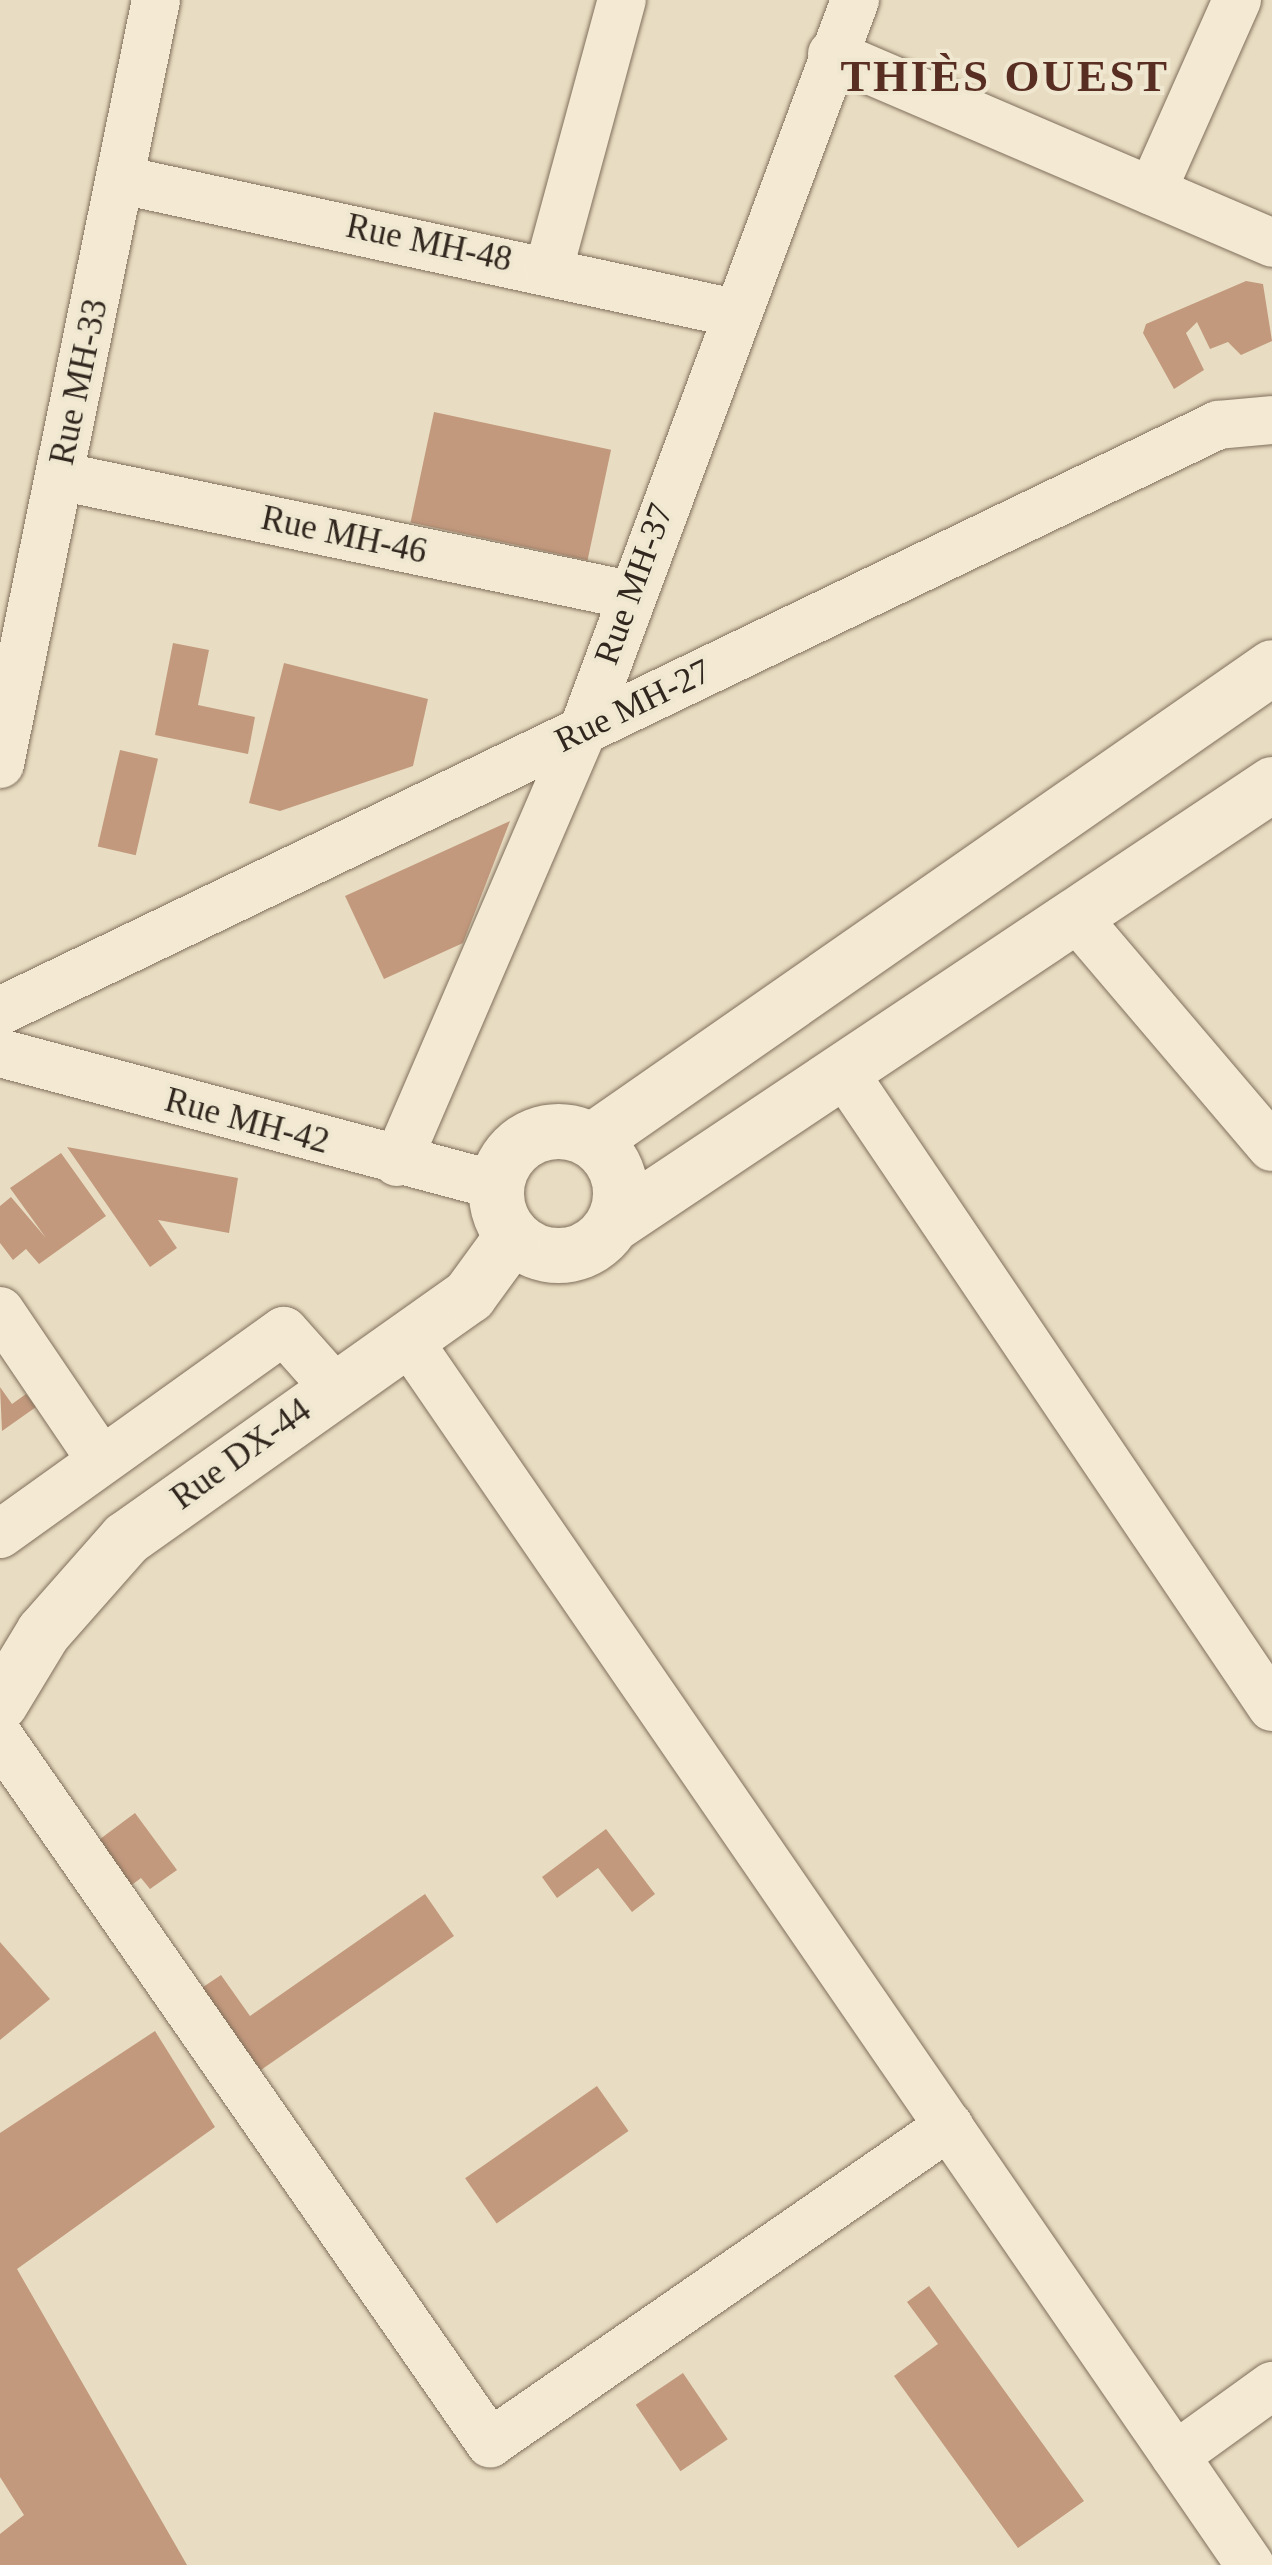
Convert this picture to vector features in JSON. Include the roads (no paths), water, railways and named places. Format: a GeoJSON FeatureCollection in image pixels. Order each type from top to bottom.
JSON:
{"type":"FeatureCollection","features":[{"type":"Feature","properties":{"kind":"street","name":"Rue MH-33"},"geometry":{"type":"LineString","coordinates":[[0,764],[156,0]]}},
{"type":"Feature","properties":{"kind":"street"},"geometry":{"type":"LineString","coordinates":[[549,268],[622,0]]}},
{"type":"Feature","properties":{"kind":"street","name":"Rue MH-37"},"geometry":{"type":"LineString","coordinates":[[398,1162],[583,730],[734,313],[855,0]]}},
{"type":"Feature","properties":{"kind":"street"},"geometry":{"type":"LineString","coordinates":[[1152,191],[1237,0]]}},
{"type":"Feature","properties":{"kind":"street"},"geometry":{"type":"LineString","coordinates":[[832,54],[1272,243]]}},
{"type":"Feature","properties":{"kind":"street","name":"Rue MH-48"},"geometry":{"type":"LineString","coordinates":[[122,180],[549,268],[734,313]]}},
{"type":"Feature","properties":{"kind":"street","name":"Rue MH-27"},"geometry":{"type":"LineString","coordinates":[[0,1011],[1218,424],[1272,420]]}},
{"type":"Feature","properties":{"kind":"street","name":"Rue MH-46"},"geometry":{"type":"LineString","coordinates":[[58,476],[629,595]]}},
{"type":"Feature","properties":{"kind":"street"},"geometry":{"type":"LineString","coordinates":[[592,1140],[1272,668]]}},
{"type":"Feature","properties":{"kind":"street"},"geometry":{"type":"LineString","coordinates":[[614,1223],[622,1193],[614,1162],[592,1140],[563,1130],[539,1132],[502,1162],[495,1185],[498,1212],[512,1236],[536,1252],[566,1256],[593,1246],[614,1223],[1272,784]]}},
{"type":"Feature","properties":{"kind":"street"},"geometry":{"type":"LineString","coordinates":[[1076,917],[1272,1147]]}},
{"type":"Feature","properties":{"kind":"street","name":"Rue MH-42"},"geometry":{"type":"LineString","coordinates":[[0,1053],[495,1185]]}},
{"type":"Feature","properties":{"kind":"street"},"geometry":{"type":"LineString","coordinates":[[843,1071],[1272,1707]]}},
{"type":"Feature","properties":{"kind":"street","name":"Rue DX-44"},"geometry":{"type":"LineString","coordinates":[[0,1704],[43,1632],[126,1538],[333,1386],[468,1295],[512,1236]]}},
{"type":"Feature","properties":{"kind":"street"},"geometry":{"type":"LineString","coordinates":[[0,1311],[101,1460]]}},
{"type":"Feature","properties":{"kind":"street"},"geometry":{"type":"LineString","coordinates":[[0,1534],[284,1331],[333,1386]]}},
{"type":"Feature","properties":{"kind":"street"},"geometry":{"type":"LineString","coordinates":[[406,1337],[1250,2565]]}},
{"type":"Feature","properties":{"kind":"street"},"geometry":{"type":"LineString","coordinates":[[0,1738],[490,2444],[949,2126]]}},
{"type":"Feature","properties":{"kind":"street"},"geometry":{"type":"LineString","coordinates":[[1175,2456],[1272,2386]]}},
{"type":"Feature","properties":{"kind":"district","name":"THIÈS OUEST"},"geometry":{"type":"Point","coordinates":[1005,77]}}]}
